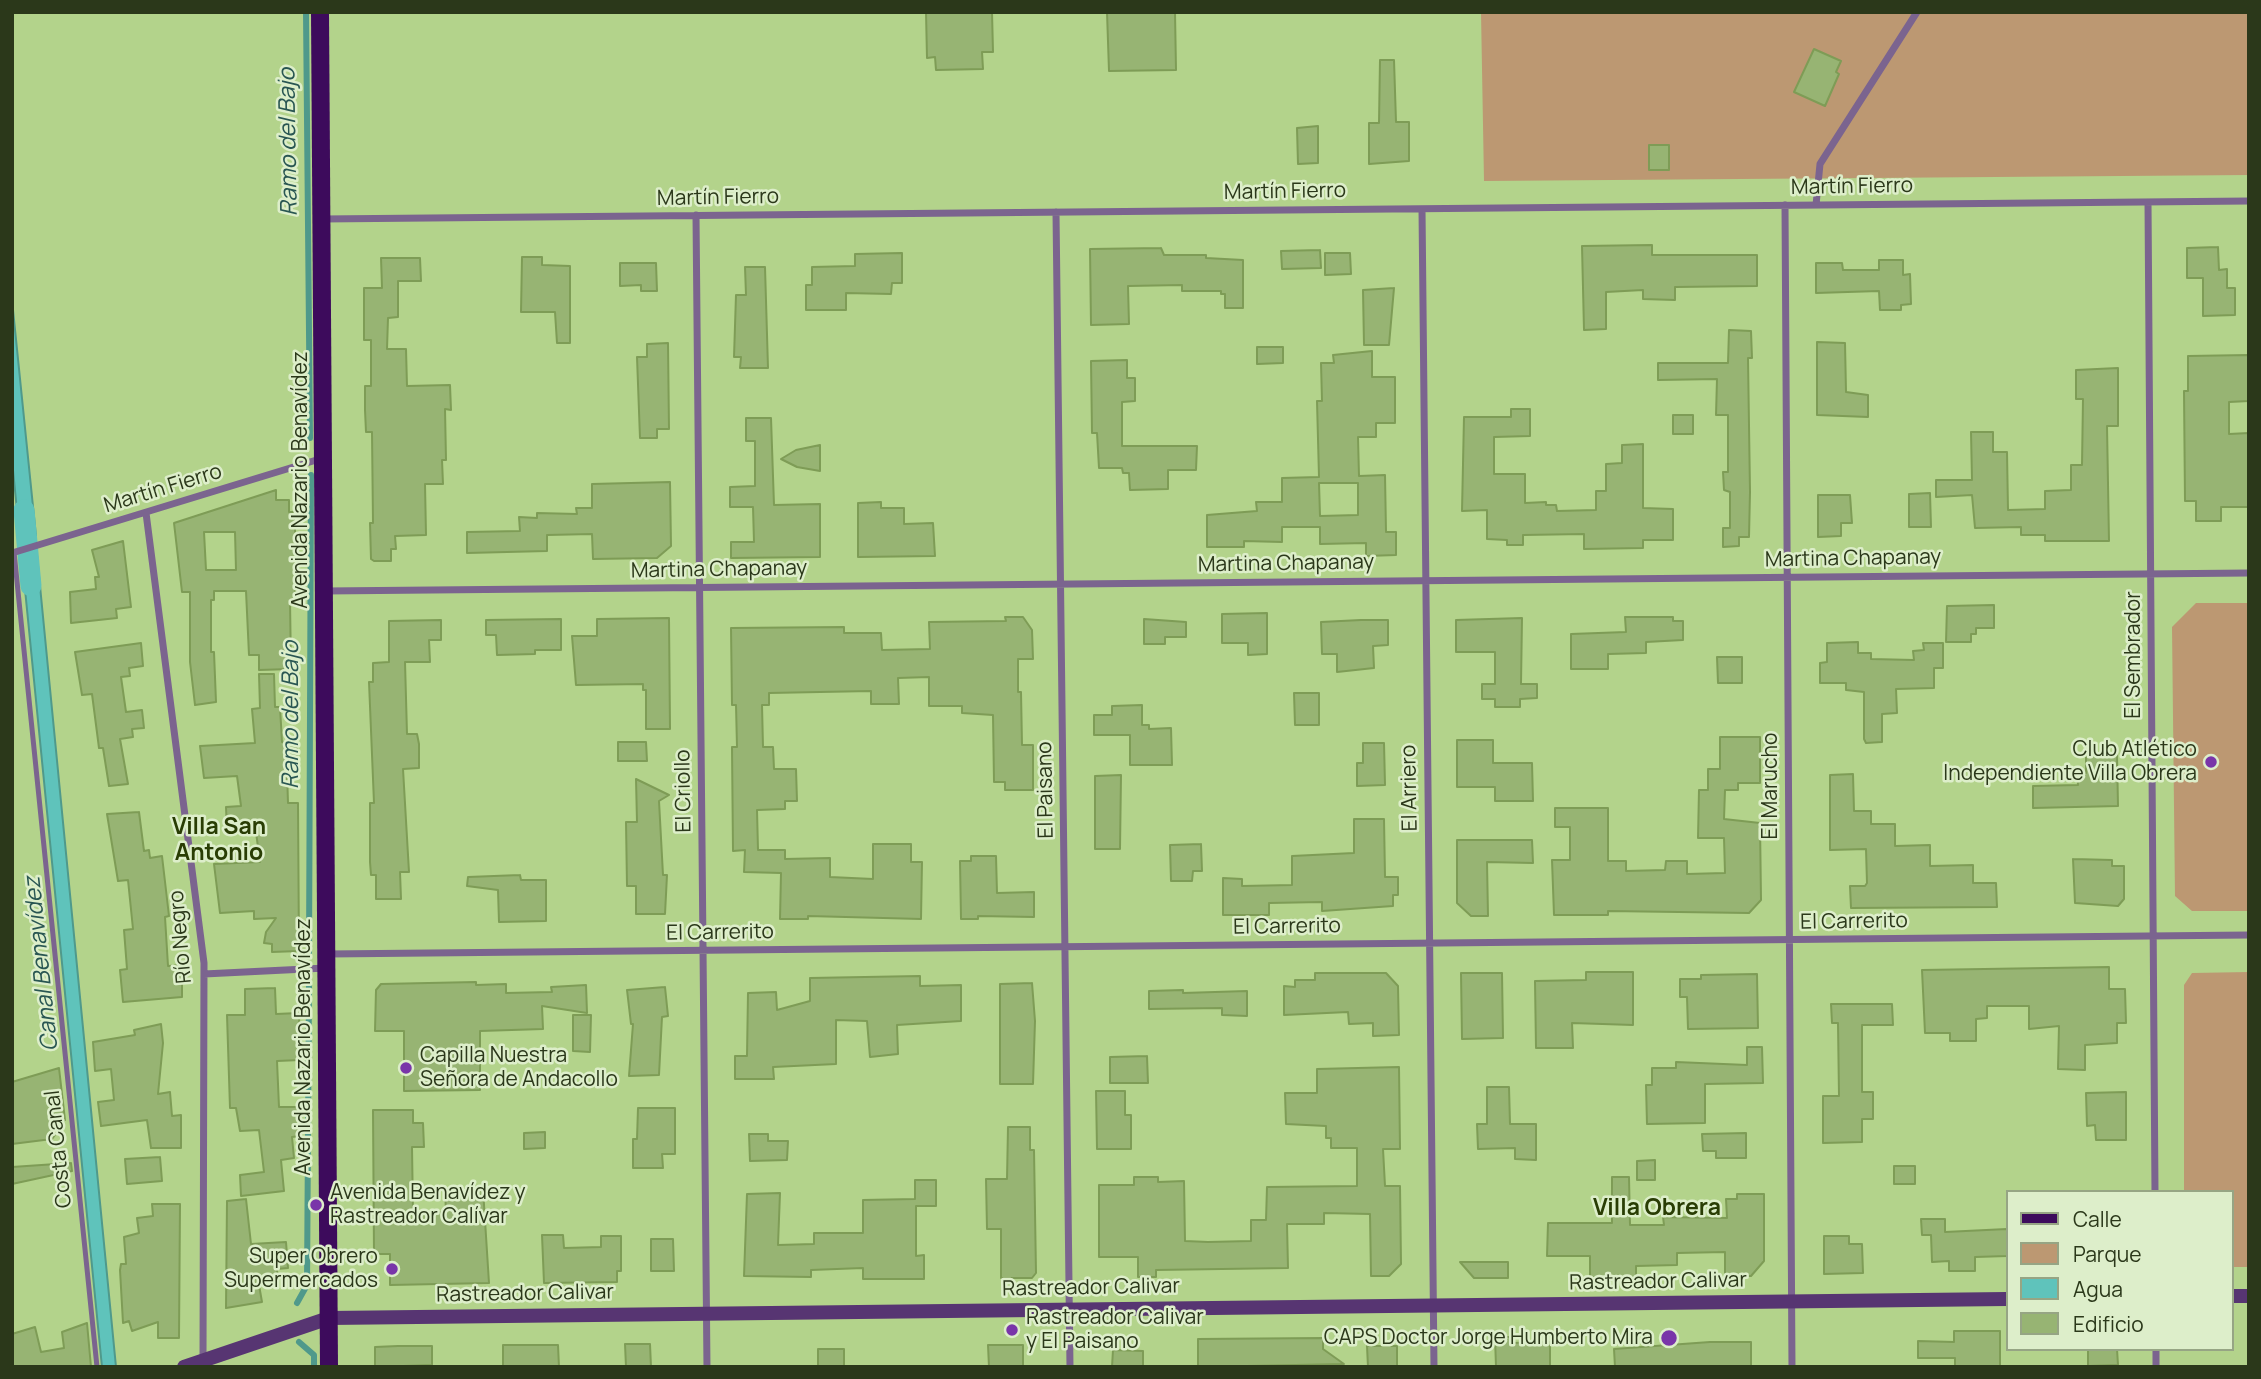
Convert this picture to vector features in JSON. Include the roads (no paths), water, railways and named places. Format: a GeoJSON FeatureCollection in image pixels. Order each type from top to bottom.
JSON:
{"type":"FeatureCollection","features":[{"type":"Feature","properties":{"kind":"main road","name":"Avenida Nazario Benavídez"},"geometry":{"type":"LineString","coordinates":[[320,12],[329,1367]]}},
{"type":"Feature","properties":{"kind":"main road","name":"Rastreador Calivar"},"geometry":{"type":"LineString","coordinates":[[184,1367],[329,1318],[2006,1299]]}},
{"type":"Feature","properties":{"kind":"street"},"geometry":{"type":"LineString","coordinates":[[1816,205],[1820,164],[1917,12]]}},
{"type":"Feature","properties":{"kind":"street","name":"Martín Fierro"},"geometry":{"type":"LineString","coordinates":[[322,219],[2249,201]]}},
{"type":"Feature","properties":{"kind":"street","name":"El Sembrador"},"geometry":{"type":"LineString","coordinates":[[2148,202],[2155,1190]]}},
{"type":"Feature","properties":{"kind":"street","name":"El Marucho"},"geometry":{"type":"LineString","coordinates":[[1785,205],[1792,1367]]}},
{"type":"Feature","properties":{"kind":"street","name":"El Arriero"},"geometry":{"type":"LineString","coordinates":[[1422,209],[1434,1367]]}},
{"type":"Feature","properties":{"kind":"street","name":"El Paisano"},"geometry":{"type":"LineString","coordinates":[[1056,212],[1070,1367]]}},
{"type":"Feature","properties":{"kind":"street","name":"El Criollo"},"geometry":{"type":"LineString","coordinates":[[696,215],[707,1367]]}},
{"type":"Feature","properties":{"kind":"street","name":"Martín Fierro"},"geometry":{"type":"LineString","coordinates":[[16,551],[323,457]]}},
{"type":"Feature","properties":{"kind":"street","name":"Río Negro"},"geometry":{"type":"LineString","coordinates":[[146,513],[204,974],[203,1360]]}},
{"type":"Feature","properties":{"kind":"street","name":"Martina Chapanay"},"geometry":{"type":"LineString","coordinates":[[324,591],[2249,573]]}},
{"type":"Feature","properties":{"kind":"street","name":"El Carrerito"},"geometry":{"type":"LineString","coordinates":[[204,974],[326,961],[703,951],[2249,935]]}},
{"type":"Feature","properties":{"kind":"lane","name":"Costa Canal"},"geometry":{"type":"LineString","coordinates":[[16,551],[97,1367]]}},
{"type":"Feature","properties":{"kind":"water"},"geometry":{"type":"Polygon","coordinates":[[[12,300],[36,536],[20,541],[12,460],[12,300]]]}},
{"type":"Feature","properties":{"kind":"water"},"geometry":{"type":"Polygon","coordinates":[[[37,555],[116,1367],[102,1367],[22,559],[37,555]]]}},
{"type":"Feature","properties":{"kind":"waterway","name":"Ramo del Bajo"},"geometry":{"type":"LineString","coordinates":[[306,12],[310,438]]}},
{"type":"Feature","properties":{"kind":"waterway","name":"Ramo del Bajo"},"geometry":{"type":"LineString","coordinates":[[309,954],[311,475]]}},
{"type":"Feature","properties":{"kind":"waterway","name":"Canal Benavídez"},"geometry":{"type":"LineString","coordinates":[[24,510],[31,586]]}},
{"type":"Feature","properties":{"kind":"waterway","name":"Ramo del Bajo"},"geometry":{"type":"LineString","coordinates":[[297,1303],[307,1285],[309,985]]}},
{"type":"Feature","properties":{"kind":"waterway","name":"Ramo del Bajo"},"geometry":{"type":"LineString","coordinates":[[299,1342],[314,1355],[314,1367]]}},
{"type":"Feature","properties":{"kind":"place","name":"Club Atlético Independiente Villa Obrera"},"geometry":{"type":"Point","coordinates":[2211,762]}},
{"type":"Feature","properties":{"kind":"place","name":"Capilla Nuestra Señora de Andacollo"},"geometry":{"type":"Point","coordinates":[406,1068]}},
{"type":"Feature","properties":{"kind":"place","name":"Avenida Benavídez y Rastreador Calívar"},"geometry":{"type":"Point","coordinates":[316,1205]}},
{"type":"Feature","properties":{"kind":"place","name":"Super Obrero Supermercados"},"geometry":{"type":"Point","coordinates":[392,1269]}},
{"type":"Feature","properties":{"kind":"place","name":"Rastreador Calivar y El Paisano"},"geometry":{"type":"Point","coordinates":[1012,1330]}},
{"type":"Feature","properties":{"kind":"place","name":"CAPS Doctor Jorge Humberto Mira"},"geometry":{"type":"Point","coordinates":[1669,1338]}},
{"type":"Feature","properties":{"kind":"district","name":"Villa San Antonio"},"geometry":{"type":"Point","coordinates":[219,841]}},
{"type":"Feature","properties":{"kind":"district","name":"Villa Obrera"},"geometry":{"type":"Point","coordinates":[1657,1209]}}]}
